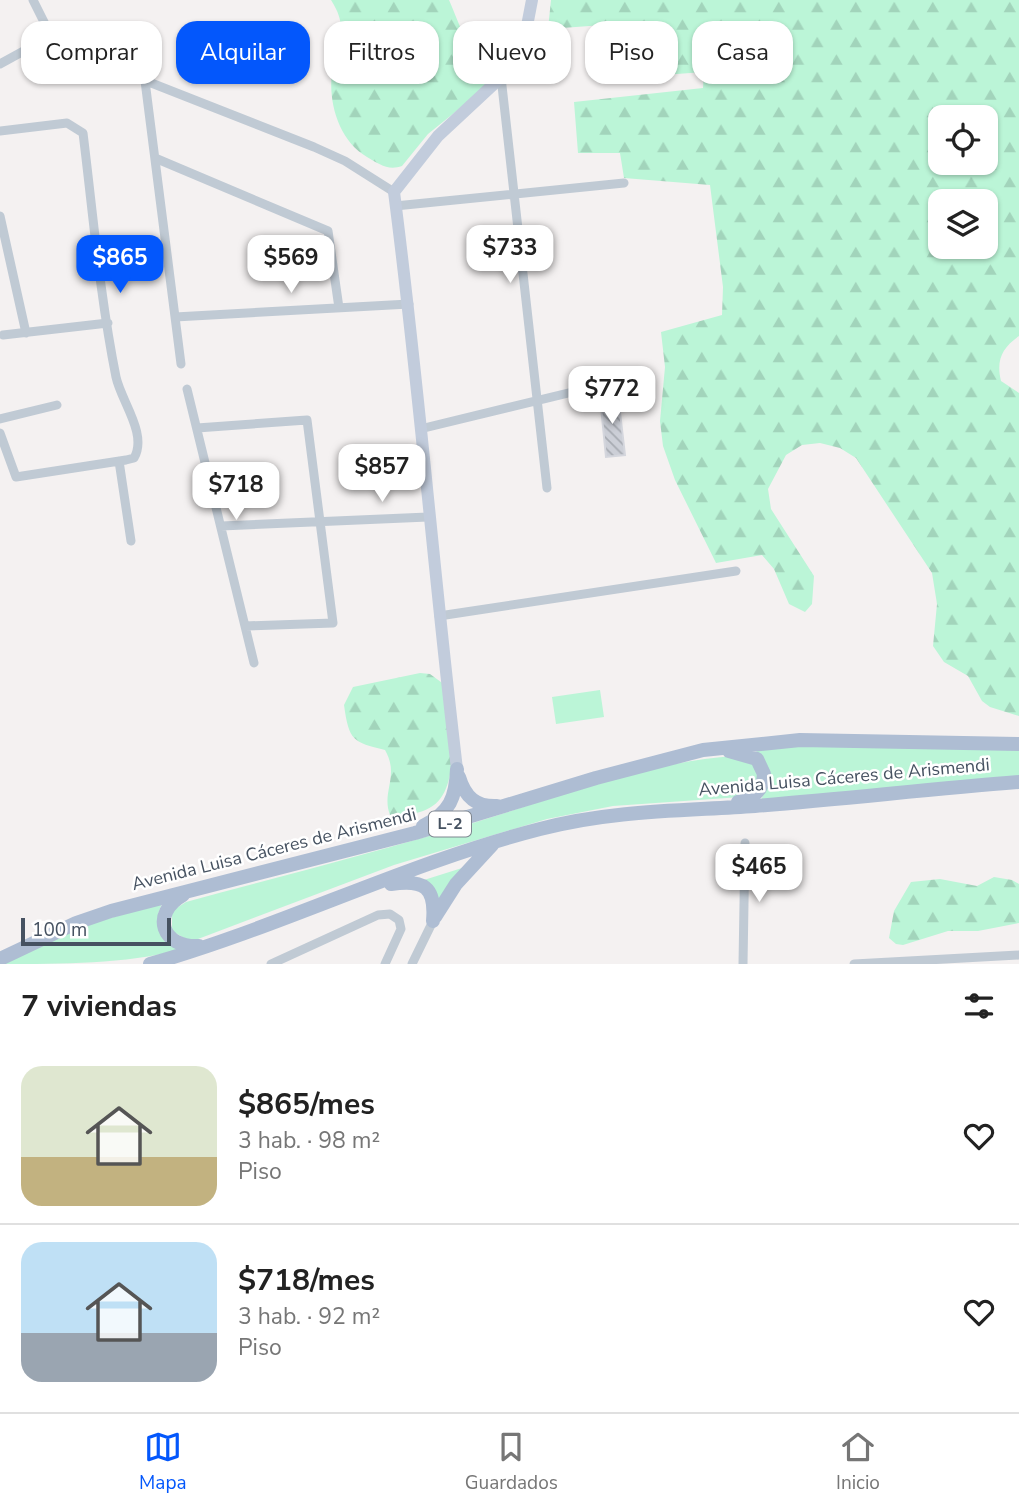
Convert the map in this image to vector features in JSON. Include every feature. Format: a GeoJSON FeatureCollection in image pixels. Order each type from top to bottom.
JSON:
{"type":"FeatureCollection","features":[{"type":"Feature","properties":{"kind":"main road","name":"Avenida Luisa Cáceres de Arismendi"},"geometry":{"type":"LineString","coordinates":[[0,959],[76,923],[195,889],[398,838],[653,761],[703,750],[800,740],[1019,744]]}},
{"type":"Feature","properties":{"kind":"main road"},"geometry":{"type":"LineString","coordinates":[[703,750],[749,755],[757,759],[764,774],[760,791],[752,797],[706,808]]}},
{"type":"Feature","properties":{"kind":"main road"},"geometry":{"type":"LineString","coordinates":[[457,769],[462,787],[476,803],[492,806],[511,804]]}},
{"type":"Feature","properties":{"kind":"main road"},"geometry":{"type":"LineString","coordinates":[[398,838],[429,823],[449,808],[456,791],[457,769]]}},
{"type":"Feature","properties":{"kind":"main road","name":"Avenida Luisa Cáceres de Arismendi"},"geometry":{"type":"LineString","coordinates":[[150,964],[211,945],[494,843],[598,816],[1019,782]]}},
{"type":"Feature","properties":{"kind":"main road"},"geometry":{"type":"LineString","coordinates":[[433,921],[456,884],[494,843]]}},
{"type":"Feature","properties":{"kind":"main road"},"geometry":{"type":"LineString","coordinates":[[363,888],[416,882],[432,896],[433,921]]}},
{"type":"Feature","properties":{"kind":"main road"},"geometry":{"type":"LineString","coordinates":[[195,889],[174,901],[167,909],[164,917],[166,932],[179,945],[211,945]]}},
{"type":"Feature","properties":{"kind":"street"},"geometry":{"type":"LineString","coordinates":[[33,0],[44,21]]}},
{"type":"Feature","properties":{"kind":"street"},"geometry":{"type":"LineString","coordinates":[[527,21],[531,0]]}},
{"type":"Feature","properties":{"kind":"street"},"geometry":{"type":"LineString","coordinates":[[0,64],[21,52]]}},
{"type":"Feature","properties":{"kind":"street"},"geometry":{"type":"LineString","coordinates":[[146,84],[181,364]]}},
{"type":"Feature","properties":{"kind":"street"},"geometry":{"type":"LineString","coordinates":[[155,84],[345,161],[394,192]]}},
{"type":"Feature","properties":{"kind":"street"},"geometry":{"type":"LineString","coordinates":[[457,769],[428,517],[409,304],[394,192],[438,136],[494,84]]}},
{"type":"Feature","properties":{"kind":"street"},"geometry":{"type":"LineString","coordinates":[[502,84],[547,488]]}},
{"type":"Feature","properties":{"kind":"street"},"geometry":{"type":"LineString","coordinates":[[0,131],[67,123],[83,133],[116,379],[138,443],[134,458],[16,477],[0,433]]}},
{"type":"Feature","properties":{"kind":"street"},"geometry":{"type":"LineString","coordinates":[[155,158],[328,231],[339,308]]}},
{"type":"Feature","properties":{"kind":"street"},"geometry":{"type":"LineString","coordinates":[[396,206],[624,183]]}},
{"type":"Feature","properties":{"kind":"street"},"geometry":{"type":"LineString","coordinates":[[0,216],[26,333]]}},
{"type":"Feature","properties":{"kind":"street"},"geometry":{"type":"LineString","coordinates":[[175,317],[409,304]]}},
{"type":"Feature","properties":{"kind":"street"},"geometry":{"type":"LineString","coordinates":[[3,335],[108,323]]}},
{"type":"Feature","properties":{"kind":"street"},"geometry":{"type":"LineString","coordinates":[[420,429],[618,381]]}},
{"type":"Feature","properties":{"kind":"street"},"geometry":{"type":"LineString","coordinates":[[187,389],[254,663]]}},
{"type":"Feature","properties":{"kind":"street"},"geometry":{"type":"LineString","coordinates":[[0,419],[57,405]]}},
{"type":"Feature","properties":{"kind":"street"},"geometry":{"type":"LineString","coordinates":[[197,428],[307,420],[333,623],[245,626]]}},
{"type":"Feature","properties":{"kind":"street"},"geometry":{"type":"LineString","coordinates":[[119,461],[131,541]]}},
{"type":"Feature","properties":{"kind":"street"},"geometry":{"type":"LineString","coordinates":[[221,526],[428,517]]}},
{"type":"Feature","properties":{"kind":"street"},"geometry":{"type":"LineString","coordinates":[[439,616],[736,571]]}},
{"type":"Feature","properties":{"kind":"street"},"geometry":{"type":"LineString","coordinates":[[743,964],[746,843]]}},
{"type":"Feature","properties":{"kind":"street"},"geometry":{"type":"LineString","coordinates":[[271,964],[379,915],[390,914],[399,920],[401,929],[386,964]]}},
{"type":"Feature","properties":{"kind":"street"},"geometry":{"type":"LineString","coordinates":[[412,964],[433,921]]}},
{"type":"Feature","properties":{"kind":"street"},"geometry":{"type":"LineString","coordinates":[[854,964],[1019,955]]}},
{"type":"Feature","properties":{"kind":"green space"},"geometry":{"type":"Polygon","coordinates":[[[331,0],[449,0],[458,21],[453,21],[453,84],[490,84],[428,134],[402,166],[392,168],[380,164],[357,150],[349,141],[334,108],[331,84],[439,84],[439,21],[340,21],[331,0]]]}},
{"type":"Feature","properties":{"kind":"green space"},"geometry":{"type":"Polygon","coordinates":[[[551,0],[1019,0],[1019,336],[1008,345],[999,367],[1001,381],[1019,393],[1019,716],[990,707],[982,701],[968,676],[944,662],[933,646],[937,604],[932,573],[856,458],[840,448],[820,443],[802,445],[786,455],[768,489],[771,509],[814,576],[812,604],[805,612],[789,604],[774,569],[762,555],[716,563],[675,480],[663,446],[660,421],[665,367],[661,332],[722,315],[723,287],[710,185],[624,178],[620,153],[578,153],[574,102],[703,88],[703,84],[793,84],[793,21],[692,21],[692,73],[678,74],[678,21],[585,21],[585,26],[571,27],[571,21],[549,21],[551,0]]]}},
{"type":"Feature","properties":{"kind":"green space"},"geometry":{"type":"Polygon","coordinates":[[[420,673],[430,674],[445,685],[451,736],[450,774],[437,803],[423,811],[390,815],[389,759],[385,750],[366,745],[354,738],[348,726],[344,705],[353,687],[420,673]]]}},
{"type":"Feature","properties":{"kind":"green space"},"geometry":{"type":"Polygon","coordinates":[[[600,690],[604,717],[556,724],[552,697],[600,690]]]}},
{"type":"Feature","properties":{"kind":"green space"},"geometry":{"type":"Polygon","coordinates":[[[793,746],[1019,749],[1019,776],[761,800],[769,775],[766,763],[756,751],[793,746]]]}},
{"type":"Feature","properties":{"kind":"green space"},"geometry":{"type":"Polygon","coordinates":[[[735,756],[756,766],[758,784],[741,797],[613,806],[547,819],[394,865],[198,939],[188,940],[172,931],[172,911],[186,902],[437,834],[635,773],[668,765],[735,756]]]}},
{"type":"Feature","properties":{"kind":"green space"},"geometry":{"type":"Polygon","coordinates":[[[462,868],[439,904],[424,880],[462,868]]]}},
{"type":"Feature","properties":{"kind":"green space"},"geometry":{"type":"Polygon","coordinates":[[[994,877],[1019,884],[1019,923],[978,931],[948,931],[903,945],[896,944],[889,938],[894,911],[911,882],[940,879],[977,886],[994,877]]]}},
{"type":"Feature","properties":{"kind":"green space"},"geometry":{"type":"Polygon","coordinates":[[[162,903],[158,914],[163,939],[179,950],[115,961],[4,964],[73,929],[162,903]]]}},
{"type":"Feature","properties":{"kind":"building"},"geometry":{"type":"Polygon","coordinates":[[[618,395],[625,455],[606,457],[600,397],[618,395]]]}}]}
